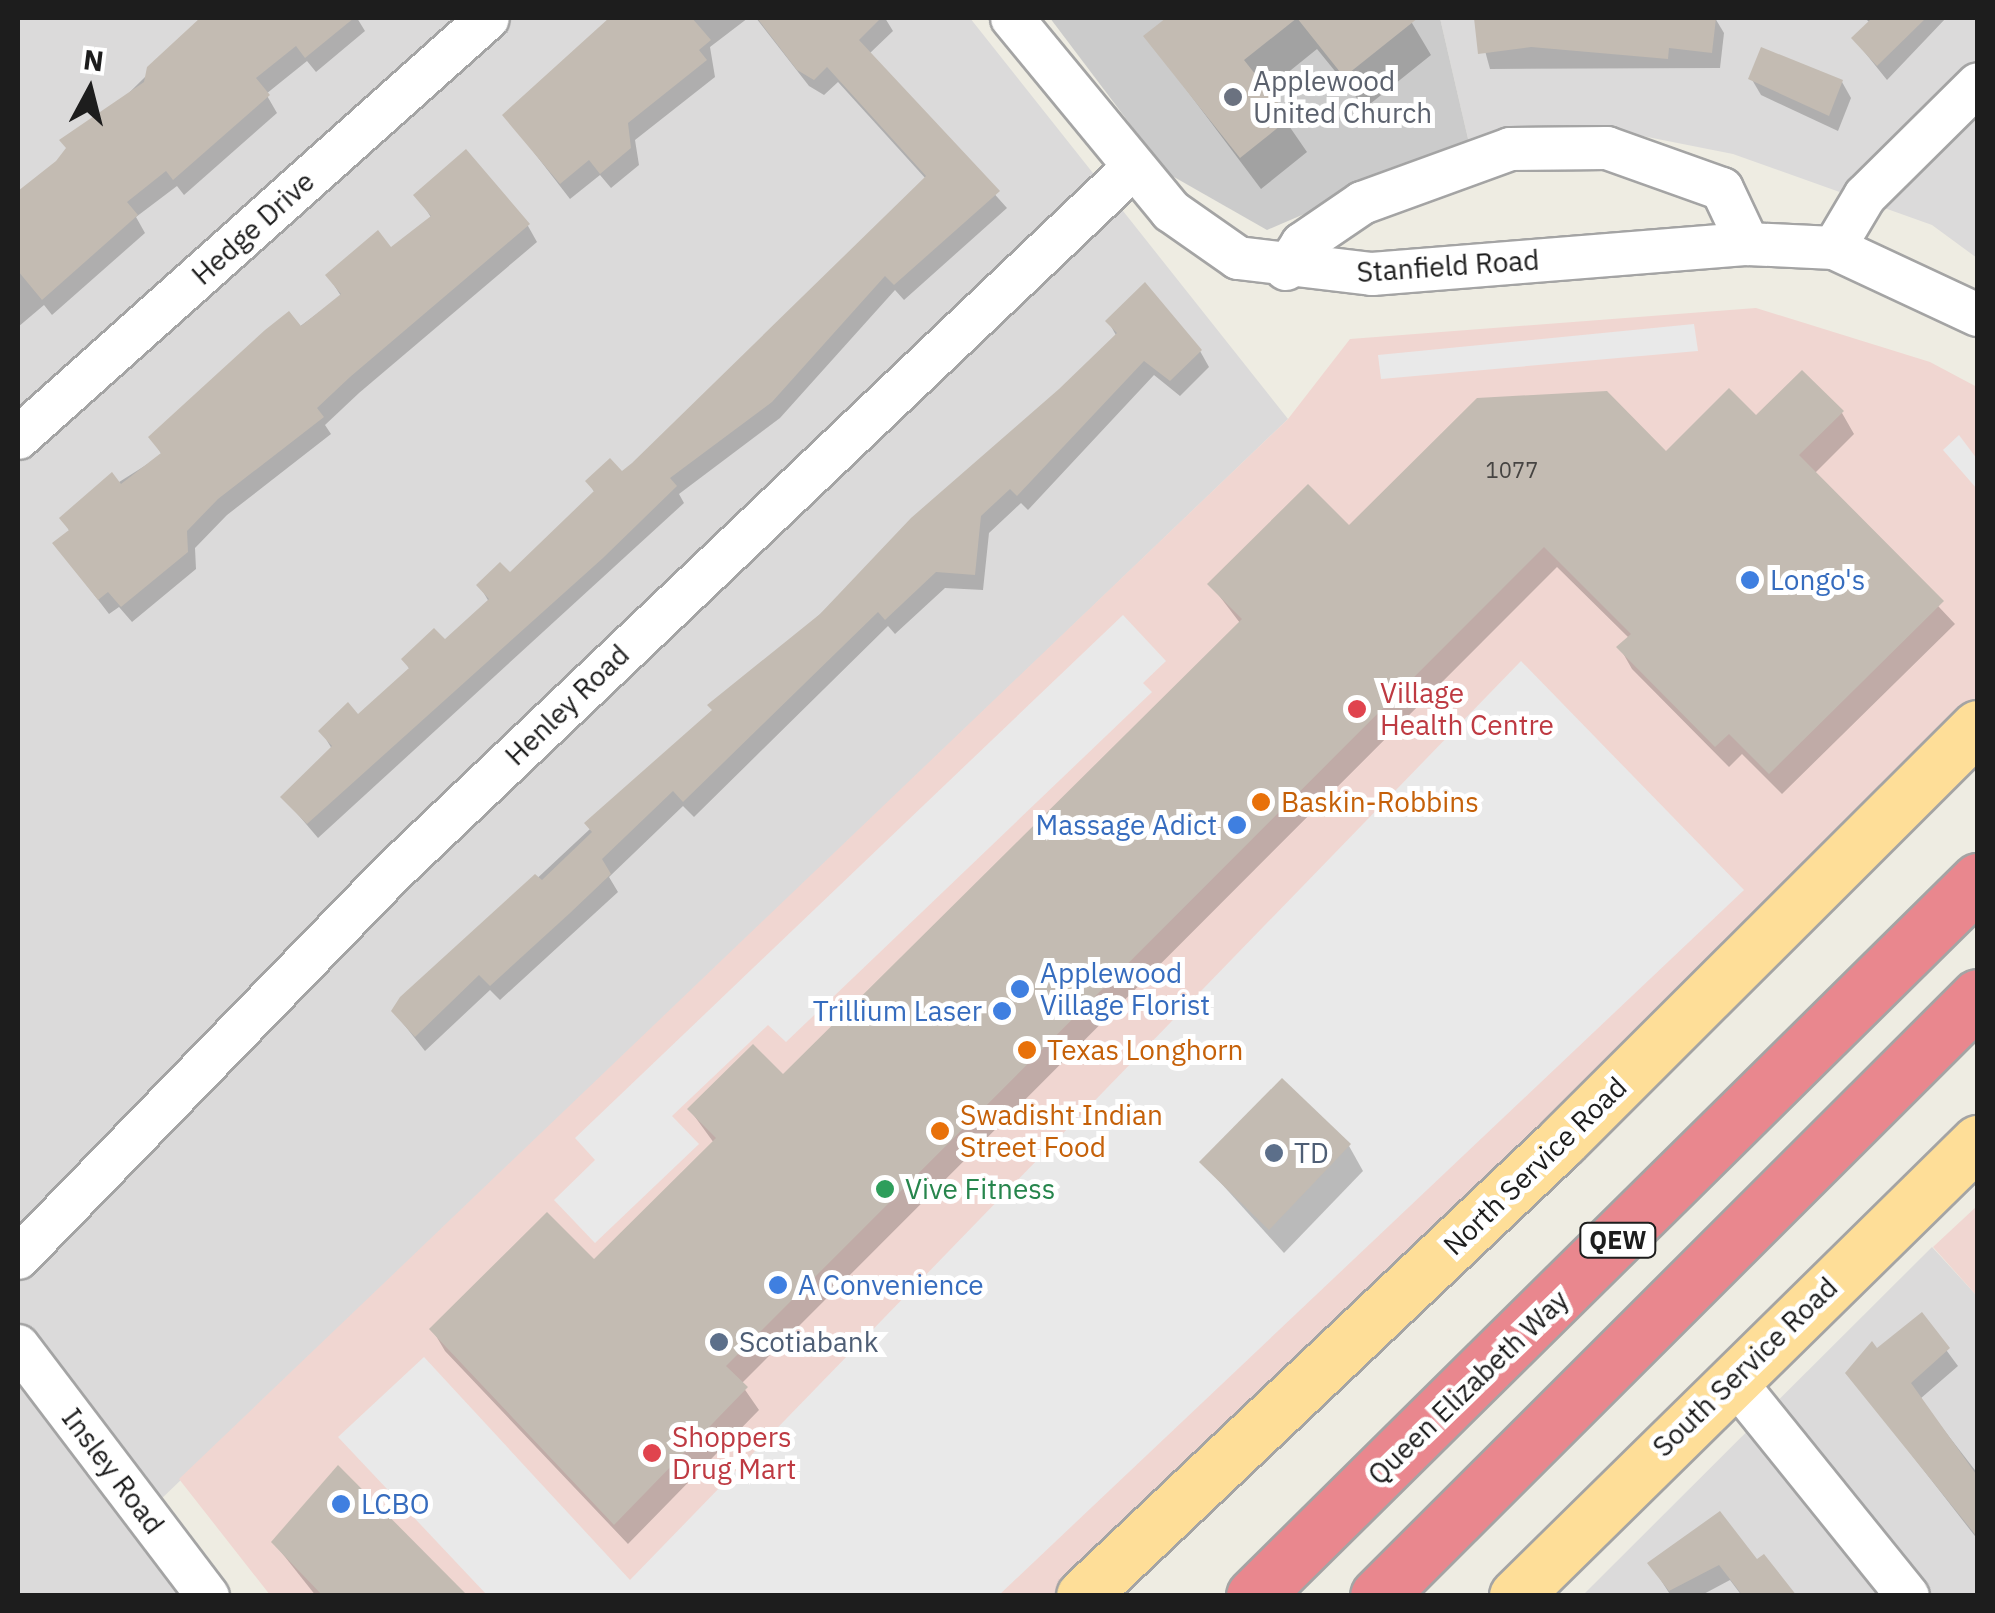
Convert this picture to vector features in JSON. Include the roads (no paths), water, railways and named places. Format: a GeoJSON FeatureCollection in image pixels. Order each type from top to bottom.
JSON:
{"type":"FeatureCollection","features":[{"type":"Feature","properties":{"kind":"highway","name":"Queen Elizabeth Way"},"geometry":{"type":"LineString","coordinates":[[1254,1596],[1978,881]]}},
{"type":"Feature","properties":{"kind":"highway","name":"QEW"},"geometry":{"type":"LineString","coordinates":[[1378,1596],[1978,997]]}},
{"type":"Feature","properties":{"kind":"main road","name":"North Service Road"},"geometry":{"type":"LineString","coordinates":[[1083,1596],[1561,1144],[1978,726]]}},
{"type":"Feature","properties":{"kind":"main road","name":"South Service Road"},"geometry":{"type":"LineString","coordinates":[[1516,1596],[1732,1378],[1978,1142]]}},
{"type":"Feature","properties":{"kind":"street","name":"Hedge Drive"},"geometry":{"type":"LineString","coordinates":[[18,438],[488,18]]}},
{"type":"Feature","properties":{"kind":"street","name":"Stanfield Road"},"geometry":{"type":"LineString","coordinates":[[1012,18],[1133,168],[1199,237],[1286,268],[1372,274],[1748,244],[1834,248],[1978,315]]}},
{"type":"Feature","properties":{"kind":"street"},"geometry":{"type":"LineString","coordinates":[[1834,248],[1865,196],[1978,84]]}},
{"type":"Feature","properties":{"kind":"street"},"geometry":{"type":"LineString","coordinates":[[1286,268],[1302,244],[1362,203],[1510,148],[1607,148],[1708,183],[1740,213],[1748,244]]}},
{"type":"Feature","properties":{"kind":"street","name":"Henley Road"},"geometry":{"type":"LineString","coordinates":[[18,1258],[394,870],[1133,168]]}},
{"type":"Feature","properties":{"kind":"street","name":"Insley Road"},"geometry":{"type":"LineString","coordinates":[[18,1346],[208,1596]]}},
{"type":"Feature","properties":{"kind":"street"},"geometry":{"type":"LineString","coordinates":[[1732,1378],[1908,1596]]}},
{"type":"Feature","properties":{"kind":"place","name":"Applewood United Church"},"geometry":{"type":"Point","coordinates":[1233,97]}},
{"type":"Feature","properties":{"kind":"place","name":"Longo's"},"geometry":{"type":"Point","coordinates":[1750,580]}},
{"type":"Feature","properties":{"kind":"place","name":"Village Health Centre"},"geometry":{"type":"Point","coordinates":[1357,709]}},
{"type":"Feature","properties":{"kind":"place","name":"Baskin-Robbins"},"geometry":{"type":"Point","coordinates":[1261,802]}},
{"type":"Feature","properties":{"kind":"place","name":"Massage Adict"},"geometry":{"type":"Point","coordinates":[1237,825]}},
{"type":"Feature","properties":{"kind":"place","name":"Applewood Village Florist"},"geometry":{"type":"Point","coordinates":[1020,989]}},
{"type":"Feature","properties":{"kind":"place","name":"Trillium Laser"},"geometry":{"type":"Point","coordinates":[1002,1011]}},
{"type":"Feature","properties":{"kind":"place","name":"Texas Longhorn"},"geometry":{"type":"Point","coordinates":[1027,1050]}},
{"type":"Feature","properties":{"kind":"place","name":"Swadisht Indian Street Food"},"geometry":{"type":"Point","coordinates":[940,1131]}},
{"type":"Feature","properties":{"kind":"place","name":"TD"},"geometry":{"type":"Point","coordinates":[1274,1153]}},
{"type":"Feature","properties":{"kind":"place","name":"Vive Fitness"},"geometry":{"type":"Point","coordinates":[885,1189]}},
{"type":"Feature","properties":{"kind":"place","name":"A Convenience"},"geometry":{"type":"Point","coordinates":[778,1285]}},
{"type":"Feature","properties":{"kind":"place","name":"Scotiabank"},"geometry":{"type":"Point","coordinates":[719,1342]}},
{"type":"Feature","properties":{"kind":"place","name":"Shoppers Drug Mart"},"geometry":{"type":"Point","coordinates":[652,1453]}},
{"type":"Feature","properties":{"kind":"place","name":"LCBO"},"geometry":{"type":"Point","coordinates":[341,1504]}}]}
